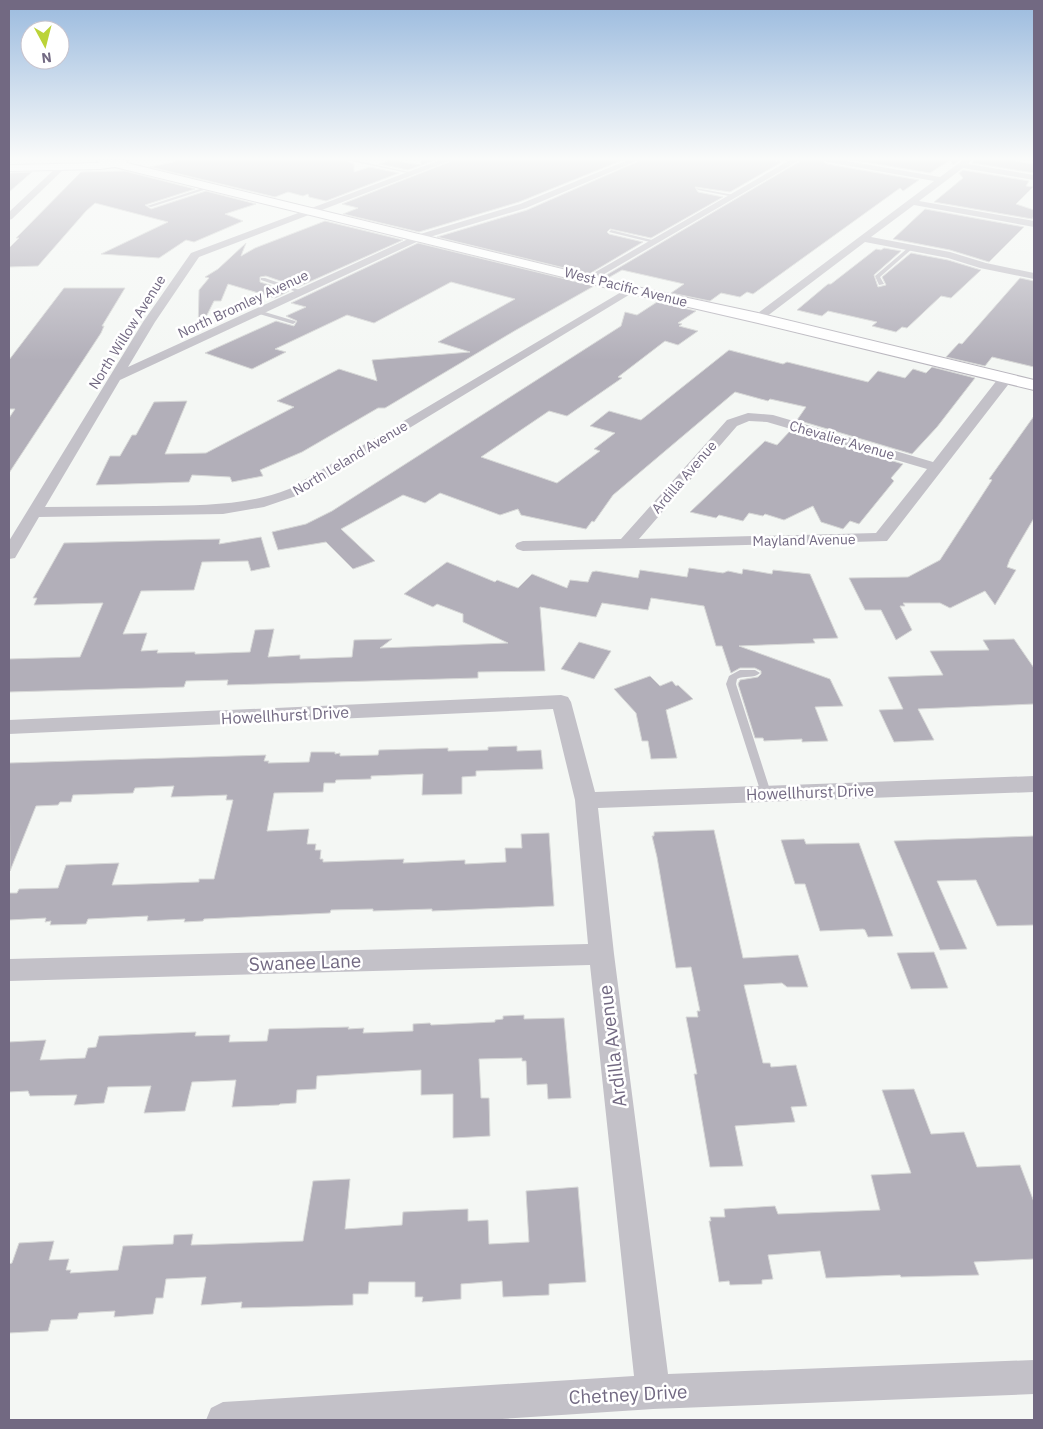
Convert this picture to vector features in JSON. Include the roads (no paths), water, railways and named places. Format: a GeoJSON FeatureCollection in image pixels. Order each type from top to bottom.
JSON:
{"type":"FeatureCollection","features":[{"type":"Feature","properties":{"kind":"street","name":"North Willow Avenue"},"geometry":{"type":"LineString","coordinates":[[9,554],[149,322],[195,254],[270,227]]}},
{"type":"Feature","properties":{"kind":"street","name":"West Pacific Avenue"},"geometry":{"type":"LineString","coordinates":[[375,227],[1034,385]]}},
{"type":"Feature","properties":{"kind":"street","name":"North Bromley Avenue"},"geometry":{"type":"LineString","coordinates":[[115,378],[420,237],[454,227]]}},
{"type":"Feature","properties":{"kind":"street"},"geometry":{"type":"LineString","coordinates":[[590,278],[681,227]]}},
{"type":"Feature","properties":{"kind":"street"},"geometry":{"type":"LineString","coordinates":[[758,318],[879,227]]}},
{"type":"Feature","properties":{"kind":"street"},"geometry":{"type":"LineString","coordinates":[[865,238],[1034,276]]}},
{"type":"Feature","properties":{"kind":"street","name":"North Leland Avenue"},"geometry":{"type":"LineString","coordinates":[[34,512],[212,510],[250,506],[278,499],[294,492],[632,290]]}},
{"type":"Feature","properties":{"kind":"street","name":"Mayland Avenue"},"geometry":{"type":"LineString","coordinates":[[523,546],[881,538],[1006,378]]}},
{"type":"Feature","properties":{"kind":"street","name":"Chevalier Avenue"},"geometry":{"type":"LineString","coordinates":[[748,417],[768,418],[936,467]]}},
{"type":"Feature","properties":{"kind":"street","name":"Ardilla Avenue"},"geometry":{"type":"LineString","coordinates":[[625,544],[732,423],[748,417]]}},
{"type":"Feature","properties":{"kind":"street","name":"Ardilla Avenue"},"geometry":{"type":"LineString","coordinates":[[561,702],[586,800],[601,954],[653,1392]]}},
{"type":"Feature","properties":{"kind":"street","name":"Howellhurst Drive"},"geometry":{"type":"LineString","coordinates":[[9,727],[561,702]]}},
{"type":"Feature","properties":{"kind":"street","name":"Howellhurst Drive"},"geometry":{"type":"LineString","coordinates":[[586,800],[1034,784]]}},
{"type":"Feature","properties":{"kind":"street","name":"Swanee Lane"},"geometry":{"type":"LineString","coordinates":[[9,970],[601,954]]}},
{"type":"Feature","properties":{"kind":"street","name":"Chetney Drive"},"geometry":{"type":"LineString","coordinates":[[223,1420],[269,1419],[653,1392],[1034,1377]]}},
{"type":"Feature","properties":{"kind":"lane"},"geometry":{"type":"LineString","coordinates":[[611,231],[654,242]]}},
{"type":"Feature","properties":{"kind":"lane"},"geometry":{"type":"LineString","coordinates":[[881,284],[876,277],[911,248]]}},
{"type":"Feature","properties":{"kind":"lane"},"geometry":{"type":"LineString","coordinates":[[263,279],[302,292]]}},
{"type":"Feature","properties":{"kind":"lane"},"geometry":{"type":"LineString","coordinates":[[258,312],[293,322]]}},
{"type":"Feature","properties":{"kind":"lane"},"geometry":{"type":"LineString","coordinates":[[755,673],[740,674],[732,678],[731,684],[766,793]]}}]}
